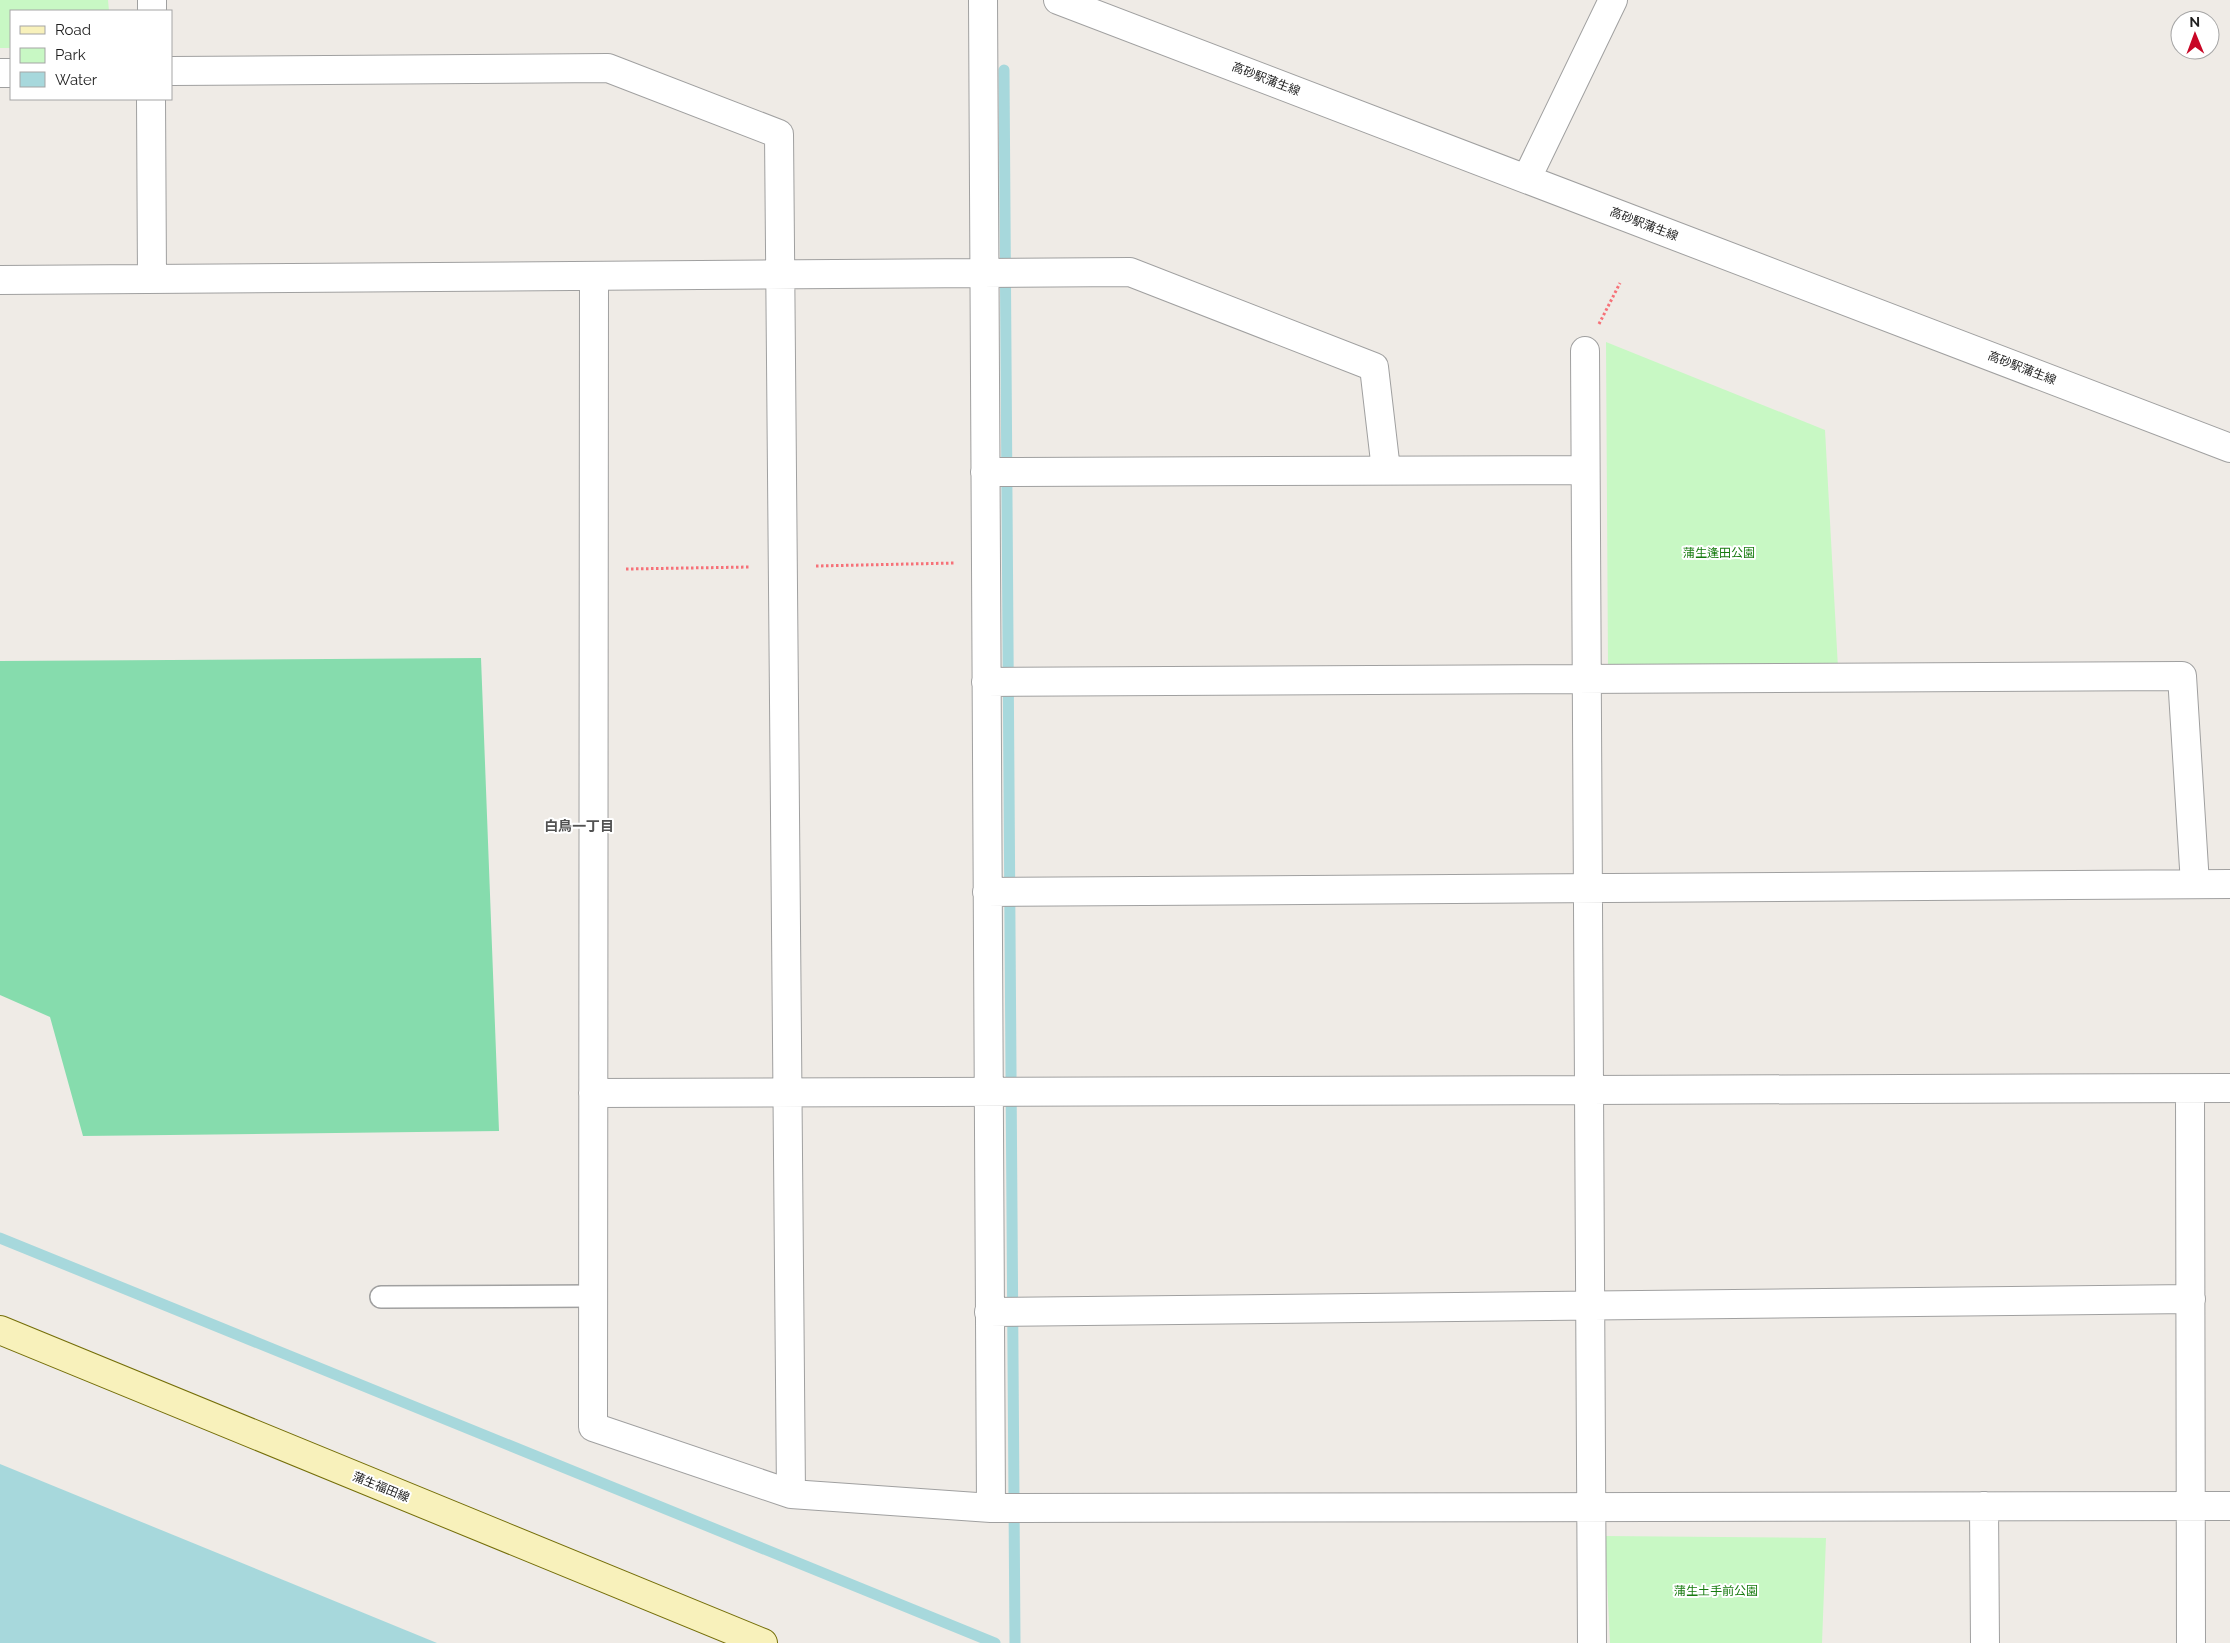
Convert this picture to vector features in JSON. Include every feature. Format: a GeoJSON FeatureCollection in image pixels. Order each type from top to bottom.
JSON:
{"type":"FeatureCollection","features":[{"type":"Feature","properties":{"kind":"main road","name":"蒲生福田線"},"geometry":{"type":"LineString","coordinates":[[0,1330],[763,1643]]}},
{"type":"Feature","properties":{"kind":"street"},"geometry":{"type":"LineString","coordinates":[[984,0],[998,273],[1007,1507]]}},
{"type":"Feature","properties":{"kind":"street","name":"高砂駅蒲生線"},"geometry":{"type":"LineString","coordinates":[[1058,0],[2230,448]]}},
{"type":"Feature","properties":{"kind":"street"},"geometry":{"type":"LineString","coordinates":[[1527,178],[1613,0]]}},
{"type":"Feature","properties":{"kind":"street"},"geometry":{"type":"LineString","coordinates":[[172,71],[608,68],[779,134],[791,1494]]}},
{"type":"Feature","properties":{"kind":"street"},"geometry":{"type":"LineString","coordinates":[[151,100],[152,279]]}},
{"type":"Feature","properties":{"kind":"street"},"geometry":{"type":"LineString","coordinates":[[0,280],[1130,272],[1374,367],[1386,470]]}},
{"type":"Feature","properties":{"kind":"street"},"geometry":{"type":"LineString","coordinates":[[594,276],[593,1427],[791,1494],[1007,1507],[2230,1506]]}},
{"type":"Feature","properties":{"kind":"street"},"geometry":{"type":"LineString","coordinates":[[1585,351],[1592,1643]]}},
{"type":"Feature","properties":{"kind":"street"},"geometry":{"type":"LineString","coordinates":[[1000,472],[1586,470]]}},
{"type":"Feature","properties":{"kind":"street"},"geometry":{"type":"LineString","coordinates":[[1002,682],[2182,676],[2195,884]]}},
{"type":"Feature","properties":{"kind":"street"},"geometry":{"type":"LineString","coordinates":[[1002,891],[2230,884]]}},
{"type":"Feature","properties":{"kind":"street"},"geometry":{"type":"LineString","coordinates":[[2190,1088],[2191,1643]]}},
{"type":"Feature","properties":{"kind":"street"},"geometry":{"type":"LineString","coordinates":[[593,1093],[2230,1088]]}},
{"type":"Feature","properties":{"kind":"street"},"geometry":{"type":"LineString","coordinates":[[1005,1312],[2191,1299]]}},
{"type":"Feature","properties":{"kind":"street"},"geometry":{"type":"LineString","coordinates":[[1984,1506],[1985,1643]]}},
{"type":"Feature","properties":{"kind":"lane"},"geometry":{"type":"LineString","coordinates":[[381,1297],[593,1296]]}},
{"type":"Feature","properties":{"kind":"path"},"geometry":{"type":"LineString","coordinates":[[1585,351],[1620,283]]}},
{"type":"Feature","properties":{"kind":"green space"},"geometry":{"type":"Polygon","coordinates":[[[0,0],[108,0],[109,10],[10,10],[10,48],[0,48],[0,0]]]}},
{"type":"Feature","properties":{"kind":"green space","name":"蒲生逢田公園"},"geometry":{"type":"Polygon","coordinates":[[[1606,342],[1825,430],[1838,668],[1608,668],[1606,342]]]}},
{"type":"Feature","properties":{"kind":"green space"},"geometry":{"type":"Polygon","coordinates":[[[481,658],[499,1131],[83,1136],[50,1017],[0,995],[0,661],[481,658]]]}},
{"type":"Feature","properties":{"kind":"green space","name":"蒲生土手前公園"},"geometry":{"type":"Polygon","coordinates":[[[1605,1536],[1826,1538],[1822,1643],[1610,1643],[1605,1536]]]}},
{"type":"Feature","properties":{"kind":"water"},"geometry":{"type":"Polygon","coordinates":[[[0,1464],[437,1643],[0,1643],[0,1464]]]}},
{"type":"Feature","properties":{"kind":"waterway"},"geometry":{"type":"LineString","coordinates":[[1004,70],[1015,1643]]}},
{"type":"Feature","properties":{"kind":"waterway"},"geometry":{"type":"LineString","coordinates":[[0,1238],[995,1643]]}},
{"type":"Feature","properties":{"kind":"district","name":"白鳥一丁目"},"geometry":{"type":"Point","coordinates":[579,826]}}]}
